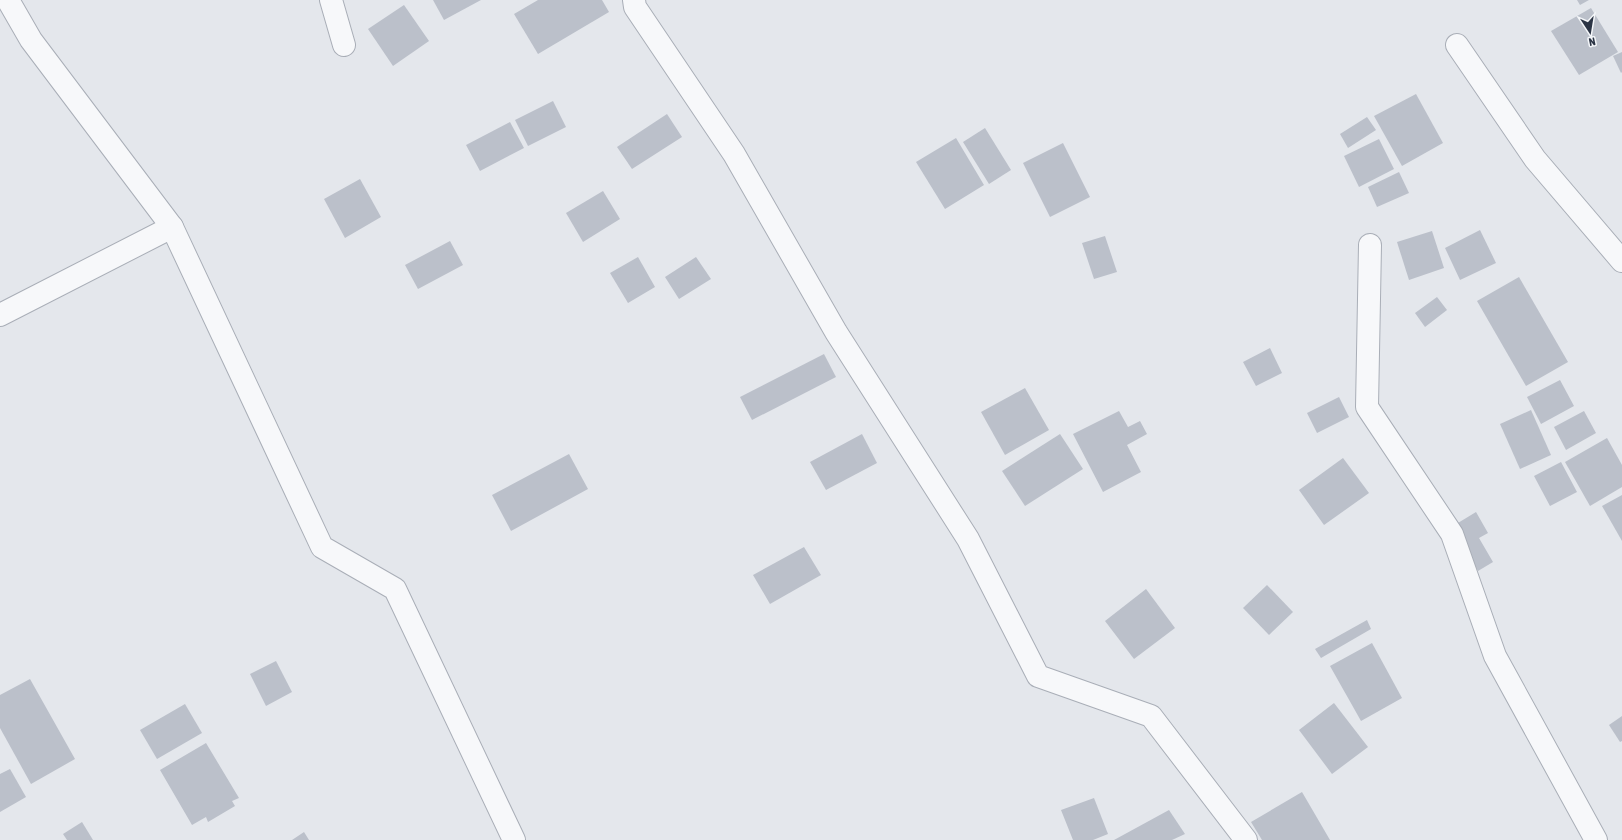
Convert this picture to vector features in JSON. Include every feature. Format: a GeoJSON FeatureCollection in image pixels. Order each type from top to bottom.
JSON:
{"type":"FeatureCollection","features":[{"type":"Feature","properties":{"kind":"street"},"geometry":{"type":"LineString","coordinates":[[8,0],[32,40],[172,227],[322,547],[396,589],[514,840]]}},
{"type":"Feature","properties":{"kind":"street"},"geometry":{"type":"LineString","coordinates":[[331,0],[344,45]]}},
{"type":"Feature","properties":{"kind":"street"},"geometry":{"type":"LineString","coordinates":[[634,0],[635,7],[734,154],[836,332],[968,539],[1038,676],[1151,716],[1246,840]]}},
{"type":"Feature","properties":{"kind":"street"},"geometry":{"type":"LineString","coordinates":[[1457,45],[1535,159],[1622,261]]}},
{"type":"Feature","properties":{"kind":"street"},"geometry":{"type":"LineString","coordinates":[[0,315],[172,227]]}},
{"type":"Feature","properties":{"kind":"street"},"geometry":{"type":"LineString","coordinates":[[1370,245],[1367,407],[1452,534],[1495,656],[1596,840]]}},
{"type":"Feature","properties":{"kind":"building"},"geometry":{"type":"Polygon","coordinates":[[[433,0],[481,0],[444,20],[433,0]]]}},
{"type":"Feature","properties":{"kind":"building"},"geometry":{"type":"Polygon","coordinates":[[[538,0],[602,0],[609,12],[538,54],[514,14],[538,0]]]}},
{"type":"Feature","properties":{"kind":"building"},"geometry":{"type":"Polygon","coordinates":[[[1577,0],[1589,0],[1580,5],[1577,0]]]}},
{"type":"Feature","properties":{"kind":"building"},"geometry":{"type":"Polygon","coordinates":[[[404,5],[429,41],[393,66],[368,29],[404,5]]]}},
{"type":"Feature","properties":{"kind":"building"},"geometry":{"type":"Polygon","coordinates":[[[1591,8],[1618,52],[1579,75],[1551,31],[1591,8]]]}},
{"type":"Feature","properties":{"kind":"building"},"geometry":{"type":"Polygon","coordinates":[[[1622,52],[1622,72],[1621,73],[1613,56],[1622,52]]]}},
{"type":"Feature","properties":{"kind":"building"},"geometry":{"type":"Polygon","coordinates":[[[1416,94],[1443,143],[1402,166],[1374,116],[1416,94]]]}},
{"type":"Feature","properties":{"kind":"building"},"geometry":{"type":"Polygon","coordinates":[[[553,101],[566,127],[528,146],[515,120],[553,101]]]}},
{"type":"Feature","properties":{"kind":"building"},"geometry":{"type":"Polygon","coordinates":[[[667,114],[682,137],[632,169],[617,147],[667,114]]]}},
{"type":"Feature","properties":{"kind":"building"},"geometry":{"type":"Polygon","coordinates":[[[1367,117],[1376,130],[1348,148],[1340,134],[1367,117]]]}},
{"type":"Feature","properties":{"kind":"building"},"geometry":{"type":"Polygon","coordinates":[[[510,122],[524,148],[480,171],[466,145],[510,122]]]}},
{"type":"Feature","properties":{"kind":"building"},"geometry":{"type":"Polygon","coordinates":[[[985,128],[1011,170],[989,184],[963,142],[985,128]]]}},
{"type":"Feature","properties":{"kind":"building"},"geometry":{"type":"Polygon","coordinates":[[[956,138],[984,185],[945,209],[916,162],[956,138]]]}},
{"type":"Feature","properties":{"kind":"building"},"geometry":{"type":"Polygon","coordinates":[[[1379,139],[1394,169],[1359,187],[1344,156],[1379,139]]]}},
{"type":"Feature","properties":{"kind":"building"},"geometry":{"type":"Polygon","coordinates":[[[1063,143],[1090,197],[1050,217],[1023,163],[1063,143]]]}},
{"type":"Feature","properties":{"kind":"building"},"geometry":{"type":"Polygon","coordinates":[[[1399,172],[1409,193],[1377,207],[1368,187],[1399,172]]]}},
{"type":"Feature","properties":{"kind":"building"},"geometry":{"type":"Polygon","coordinates":[[[360,179],[381,217],[345,238],[324,199],[360,179]]]}},
{"type":"Feature","properties":{"kind":"building"},"geometry":{"type":"Polygon","coordinates":[[[603,191],[620,219],[583,242],[566,213],[603,191]]]}},
{"type":"Feature","properties":{"kind":"building"},"geometry":{"type":"Polygon","coordinates":[[[1480,230],[1496,263],[1460,280],[1445,248],[1480,230]]]}},
{"type":"Feature","properties":{"kind":"building"},"geometry":{"type":"Polygon","coordinates":[[[1432,231],[1444,268],[1409,280],[1397,242],[1432,231]]]}},
{"type":"Feature","properties":{"kind":"building"},"geometry":{"type":"Polygon","coordinates":[[[1105,236],[1117,272],[1094,279],[1082,243],[1105,236]]]}},
{"type":"Feature","properties":{"kind":"building"},"geometry":{"type":"Polygon","coordinates":[[[450,241],[463,265],[418,289],[405,265],[450,241]]]}},
{"type":"Feature","properties":{"kind":"building"},"geometry":{"type":"Polygon","coordinates":[[[638,257],[655,287],[628,303],[610,273],[638,257]]]}},
{"type":"Feature","properties":{"kind":"building"},"geometry":{"type":"Polygon","coordinates":[[[696,257],[711,279],[679,299],[665,277],[696,257]]]}},
{"type":"Feature","properties":{"kind":"building"},"geometry":{"type":"Polygon","coordinates":[[[1519,277],[1568,362],[1526,386],[1477,301],[1519,277]]]}},
{"type":"Feature","properties":{"kind":"building"},"geometry":{"type":"Polygon","coordinates":[[[1437,297],[1447,310],[1425,327],[1415,313],[1437,297]]]}},
{"type":"Feature","properties":{"kind":"building"},"geometry":{"type":"Polygon","coordinates":[[[1270,348],[1282,373],[1256,386],[1243,362],[1270,348]]]}},
{"type":"Feature","properties":{"kind":"building"},"geometry":{"type":"Polygon","coordinates":[[[824,354],[836,377],[752,420],[740,397],[824,354]]]}},
{"type":"Feature","properties":{"kind":"building"},"geometry":{"type":"Polygon","coordinates":[[[1560,380],[1574,406],[1541,424],[1527,397],[1560,380]]]}},
{"type":"Feature","properties":{"kind":"building"},"geometry":{"type":"Polygon","coordinates":[[[1025,388],[1049,430],[1005,455],[981,412],[1025,388]]]}},
{"type":"Feature","properties":{"kind":"building"},"geometry":{"type":"Polygon","coordinates":[[[1339,397],[1349,417],[1317,433],[1307,413],[1339,397]]]}},
{"type":"Feature","properties":{"kind":"building"},"geometry":{"type":"Polygon","coordinates":[[[1531,410],[1551,455],[1520,469],[1500,424],[1531,410]]]}},
{"type":"Feature","properties":{"kind":"building"},"geometry":{"type":"Polygon","coordinates":[[[1119,411],[1128,427],[1140,421],[1147,434],[1127,445],[1141,472],[1103,492],[1073,434],[1119,411]]]}},
{"type":"Feature","properties":{"kind":"building"},"geometry":{"type":"Polygon","coordinates":[[[1584,411],[1596,433],[1566,450],[1554,427],[1584,411]]]}},
{"type":"Feature","properties":{"kind":"building"},"geometry":{"type":"Polygon","coordinates":[[[862,434],[877,463],[826,490],[810,462],[862,434]]]}},
{"type":"Feature","properties":{"kind":"building"},"geometry":{"type":"Polygon","coordinates":[[[1060,434],[1083,469],[1025,506],[1002,471],[1060,434]]]}},
{"type":"Feature","properties":{"kind":"building"},"geometry":{"type":"Polygon","coordinates":[[[1607,438],[1622,465],[1622,487],[1590,506],[1565,462],[1607,438]]]}},
{"type":"Feature","properties":{"kind":"building"},"geometry":{"type":"Polygon","coordinates":[[[569,454],[588,489],[511,531],[492,495],[569,454]]]}},
{"type":"Feature","properties":{"kind":"building"},"geometry":{"type":"Polygon","coordinates":[[[1343,458],[1369,493],[1324,525],[1299,490],[1343,458]]]}},
{"type":"Feature","properties":{"kind":"building"},"geometry":{"type":"Polygon","coordinates":[[[1561,462],[1577,492],[1550,506],[1534,476],[1561,462]]]}},
{"type":"Feature","properties":{"kind":"building"},"geometry":{"type":"Polygon","coordinates":[[[1622,495],[1622,541],[1602,506],[1622,495]]]}},
{"type":"Feature","properties":{"kind":"building"},"geometry":{"type":"Polygon","coordinates":[[[1476,512],[1488,533],[1479,538],[1493,562],[1478,571],[1453,526],[1476,512]]]}},
{"type":"Feature","properties":{"kind":"building"},"geometry":{"type":"Polygon","coordinates":[[[804,547],[821,575],[770,604],[753,575],[804,547]]]}},
{"type":"Feature","properties":{"kind":"building"},"geometry":{"type":"Polygon","coordinates":[[[1267,585],[1293,612],[1269,635],[1243,608],[1267,585]]]}},
{"type":"Feature","properties":{"kind":"building"},"geometry":{"type":"Polygon","coordinates":[[[1146,589],[1175,628],[1134,659],[1105,621],[1146,589]]]}},
{"type":"Feature","properties":{"kind":"building"},"geometry":{"type":"Polygon","coordinates":[[[1367,620],[1371,629],[1321,658],[1315,649],[1367,620]]]}},
{"type":"Feature","properties":{"kind":"building"},"geometry":{"type":"Polygon","coordinates":[[[1372,643],[1402,698],[1361,721],[1330,666],[1372,643]]]}},
{"type":"Feature","properties":{"kind":"building"},"geometry":{"type":"Polygon","coordinates":[[[276,661],[292,692],[266,706],[250,674],[276,661]]]}},
{"type":"Feature","properties":{"kind":"building"},"geometry":{"type":"Polygon","coordinates":[[[30,679],[75,759],[31,784],[0,728],[0,695],[30,679]]]}},
{"type":"Feature","properties":{"kind":"building"},"geometry":{"type":"Polygon","coordinates":[[[1334,703],[1368,747],[1332,774],[1299,730],[1334,703]]]}},
{"type":"Feature","properties":{"kind":"building"},"geometry":{"type":"Polygon","coordinates":[[[185,704],[202,733],[157,759],[140,730],[185,704]]]}},
{"type":"Feature","properties":{"kind":"building"},"geometry":{"type":"Polygon","coordinates":[[[1622,716],[1622,741],[1620,742],[1609,725],[1622,716]]]}},
{"type":"Feature","properties":{"kind":"building"},"geometry":{"type":"Polygon","coordinates":[[[206,743],[239,798],[232,801],[235,806],[208,822],[206,817],[192,825],[160,770],[206,743]]]}},
{"type":"Feature","properties":{"kind":"building"},"geometry":{"type":"Polygon","coordinates":[[[10,769],[26,797],[0,812],[0,774],[10,769]]]}},
{"type":"Feature","properties":{"kind":"building"},"geometry":{"type":"Polygon","coordinates":[[[1302,792],[1330,840],[1262,840],[1251,822],[1302,792]]]}},
{"type":"Feature","properties":{"kind":"building"},"geometry":{"type":"Polygon","coordinates":[[[1094,798],[1108,834],[1093,840],[1073,840],[1061,810],[1094,798]]]}},
{"type":"Feature","properties":{"kind":"building"},"geometry":{"type":"Polygon","coordinates":[[[1169,810],[1185,834],[1172,840],[1114,840],[1169,810]]]}},
{"type":"Feature","properties":{"kind":"building"},"geometry":{"type":"Polygon","coordinates":[[[82,822],[93,840],[67,840],[63,834],[82,822]]]}},
{"type":"Feature","properties":{"kind":"building"},"geometry":{"type":"Polygon","coordinates":[[[304,832],[309,840],[292,840],[304,832]]]}}]}
